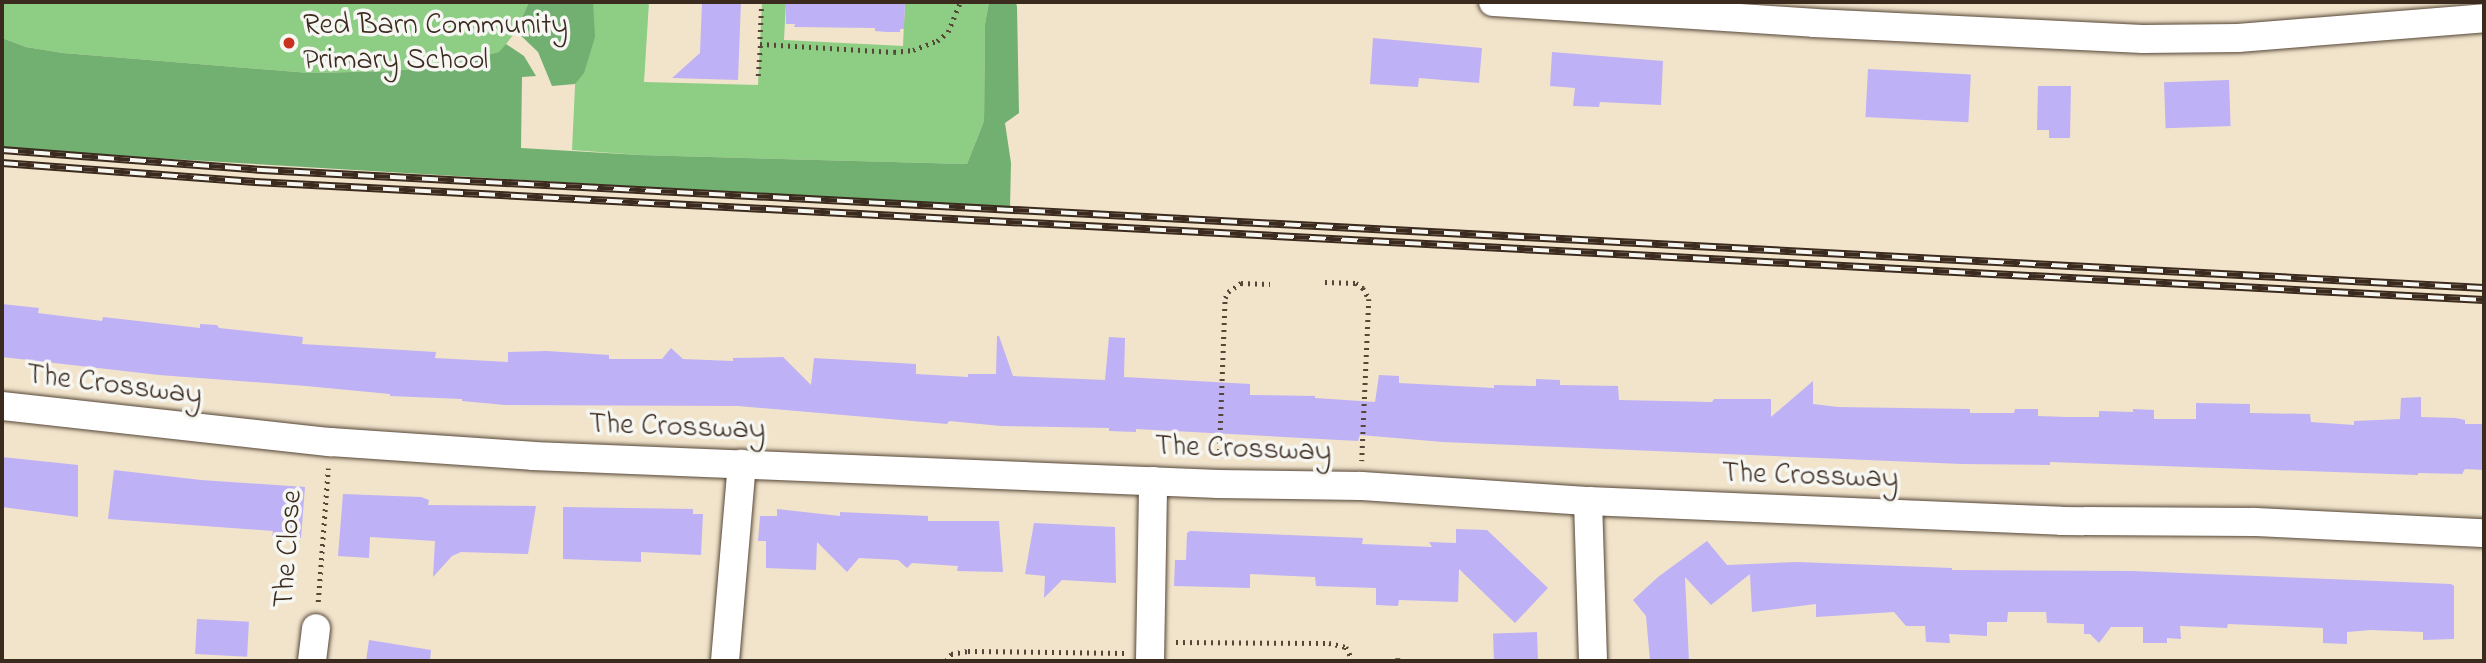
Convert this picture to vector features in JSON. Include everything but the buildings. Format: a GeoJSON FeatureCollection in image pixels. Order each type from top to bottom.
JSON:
{"type":"FeatureCollection","features":[{"type":"Feature","properties":{"kind":"street"},"geometry":{"type":"LineString","coordinates":[[1493,2],[1814,23],[2143,39],[2238,38],[2484,18]]}},
{"type":"Feature","properties":{"kind":"street","name":"The Crossway"},"geometry":{"type":"LineString","coordinates":[[2,406],[330,442],[533,456],[1218,484],[1361,486],[1588,501],[2061,521],[2255,522],[2484,533]]}},
{"type":"Feature","properties":{"kind":"street"},"geometry":{"type":"LineString","coordinates":[[725,661],[742,464]]}},
{"type":"Feature","properties":{"kind":"street"},"geometry":{"type":"LineString","coordinates":[[1150,652],[1153,481]]}},
{"type":"Feature","properties":{"kind":"street"},"geometry":{"type":"LineString","coordinates":[[1588,501],[1593,661]]}},
{"type":"Feature","properties":{"kind":"street","name":"The Close"},"geometry":{"type":"LineString","coordinates":[[312,661],[316,628]]}},
{"type":"Feature","properties":{"kind":"path"},"geometry":{"type":"LineString","coordinates":[[758,76],[762,2]]}},
{"type":"Feature","properties":{"kind":"path"},"geometry":{"type":"LineString","coordinates":[[760,44],[913,50],[937,41],[948,32],[960,2]]}},
{"type":"Feature","properties":{"kind":"path"},"geometry":{"type":"LineString","coordinates":[[1325,282],[1356,284],[1363,288],[1369,299],[1361,486]]}},
{"type":"Feature","properties":{"kind":"path"},"geometry":{"type":"LineString","coordinates":[[1218,484],[1225,298],[1228,292],[1241,283],[1270,284]]}},
{"type":"Feature","properties":{"kind":"path","name":"The Close"},"geometry":{"type":"LineString","coordinates":[[316,628],[330,442]]}},
{"type":"Feature","properties":{"kind":"path"},"geometry":{"type":"LineString","coordinates":[[946,661],[951,654],[968,651],[1150,652],[1329,643],[1346,647],[1353,661]]}},
{"type":"Feature","properties":{"kind":"green space"},"geometry":{"type":"Polygon","coordinates":[[[2,2],[529,2],[516,31],[500,52],[455,64],[394,71],[310,73],[63,53],[26,47],[2,38],[2,2]]]}},
{"type":"Feature","properties":{"kind":"green space"},"geometry":{"type":"Polygon","coordinates":[[[529,2],[593,2],[595,37],[584,73],[575,84],[552,86],[538,52],[516,31],[529,2]]]}},
{"type":"Feature","properties":{"kind":"green space"},"geometry":{"type":"Polygon","coordinates":[[[579,2],[649,2],[644,82],[758,85],[762,2],[786,2],[784,40],[903,46],[905,2],[989,2],[985,24],[984,121],[967,164],[639,155],[572,150],[579,2]]]}},
{"type":"Feature","properties":{"kind":"green space"},"geometry":{"type":"Polygon","coordinates":[[[989,2],[1016,2],[1017,7],[1019,113],[1005,123],[1011,163],[1010,209],[2,149],[2,38],[26,47],[63,53],[310,73],[394,71],[455,64],[499,52],[506,44],[524,56],[536,76],[522,77],[521,148],[639,155],[967,164],[984,121],[985,24],[989,2]]]}},
{"type":"Feature","properties":{"kind":"railway"},"geometry":{"type":"LineString","coordinates":[[2,150],[262,170],[2484,288]]}},
{"type":"Feature","properties":{"kind":"railway"},"geometry":{"type":"LineString","coordinates":[[2,163],[255,182],[2484,300]]}},
{"type":"Feature","properties":{"kind":"place","name":"Red Barn Community Primary School"},"geometry":{"type":"Point","coordinates":[289,43]}}]}
